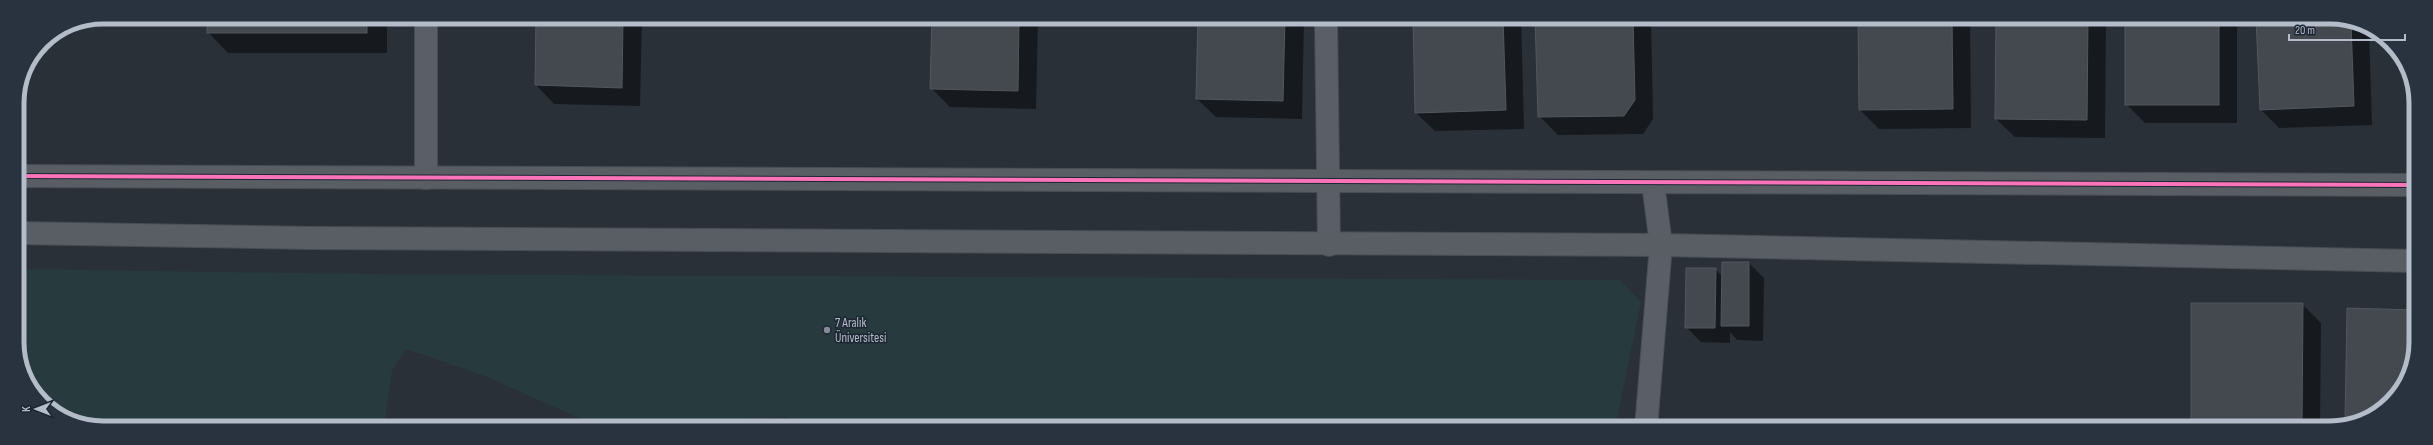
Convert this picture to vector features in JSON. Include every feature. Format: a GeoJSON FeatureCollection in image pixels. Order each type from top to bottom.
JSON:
{"type":"FeatureCollection","features":[{"type":"Feature","properties":{"kind":"street"},"geometry":{"type":"LineString","coordinates":[[426,24],[426,178]]}},
{"type":"Feature","properties":{"kind":"street"},"geometry":{"type":"LineString","coordinates":[[1326,24],[1329,245]]}},
{"type":"Feature","properties":{"kind":"street"},"geometry":{"type":"LineString","coordinates":[[24,176],[2409,185]]}},
{"type":"Feature","properties":{"kind":"street"},"geometry":{"type":"LineString","coordinates":[[1647,421],[1661,245],[1652,183]]}},
{"type":"Feature","properties":{"kind":"street"},"geometry":{"type":"LineString","coordinates":[[24,233],[310,238],[1329,245],[1661,245],[2409,261]]}},
{"type":"Feature","properties":{"kind":"green space","name":"7 Aralık Üniversitesi"},"geometry":{"type":"Polygon","coordinates":[[[24,269],[368,274],[1620,280],[1641,302],[1616,421],[786,421],[787,417],[712,421],[586,421],[485,376],[406,349],[392,371],[385,421],[103,421],[83,418],[73,415],[56,406],[56,389],[40,389],[28,367],[24,347],[24,269]]]}},
{"type":"Feature","properties":{"kind":"building"},"geometry":{"type":"Polygon","coordinates":[[[207,24],[367,24],[367,33],[207,33],[207,24]]]}},
{"type":"Feature","properties":{"kind":"building"},"geometry":{"type":"Polygon","coordinates":[[[536,24],[623,24],[622,88],[535,85],[536,24]]]}},
{"type":"Feature","properties":{"kind":"building"},"geometry":{"type":"Polygon","coordinates":[[[932,24],[1019,24],[1018,91],[930,89],[932,24]]]}},
{"type":"Feature","properties":{"kind":"building"},"geometry":{"type":"Polygon","coordinates":[[[1198,24],[1285,24],[1283,101],[1196,99],[1198,24]]]}},
{"type":"Feature","properties":{"kind":"building"},"geometry":{"type":"Polygon","coordinates":[[[1413,24],[1503,24],[1506,110],[1415,113],[1413,24]]]}},
{"type":"Feature","properties":{"kind":"building"},"geometry":{"type":"Polygon","coordinates":[[[1535,24],[1633,24],[1635,100],[1624,116],[1538,117],[1535,24]]]}},
{"type":"Feature","properties":{"kind":"building"},"geometry":{"type":"Polygon","coordinates":[[[1858,24],[1952,24],[1953,109],[1859,110],[1858,24]]]}},
{"type":"Feature","properties":{"kind":"building"},"geometry":{"type":"Polygon","coordinates":[[[1996,24],[2088,24],[2087,120],[1995,119],[1996,24]]]}},
{"type":"Feature","properties":{"kind":"building"},"geometry":{"type":"Polygon","coordinates":[[[2125,24],[2219,24],[2219,105],[2125,105],[2125,24]]]}},
{"type":"Feature","properties":{"kind":"building"},"geometry":{"type":"Polygon","coordinates":[[[2256,24],[2330,24],[2351,27],[2354,106],[2260,110],[2256,24]]]}},
{"type":"Feature","properties":{"kind":"building"},"geometry":{"type":"Polygon","coordinates":[[[1722,262],[1749,262],[1749,326],[1721,326],[1722,262]]]}},
{"type":"Feature","properties":{"kind":"building"},"geometry":{"type":"Polygon","coordinates":[[[1686,268],[1716,268],[1715,328],[1685,328],[1686,268]]]}},
{"type":"Feature","properties":{"kind":"building"},"geometry":{"type":"Polygon","coordinates":[[[2191,303],[2303,303],[2302,421],[2191,421],[2191,303]]]}},
{"type":"Feature","properties":{"kind":"building"},"geometry":{"type":"Polygon","coordinates":[[[2347,308],[2409,310],[2408,352],[2405,367],[2393,390],[2378,405],[2365,413],[2345,419],[2347,308]]]}},
{"type":"Feature","properties":{"kind":"cycle path"},"geometry":{"type":"LineString","coordinates":[[24,176],[2409,185]]}},
{"type":"Feature","properties":{"kind":"place","name":"7 Aralık Üniversitesi"},"geometry":{"type":"Point","coordinates":[827,330]}}]}
